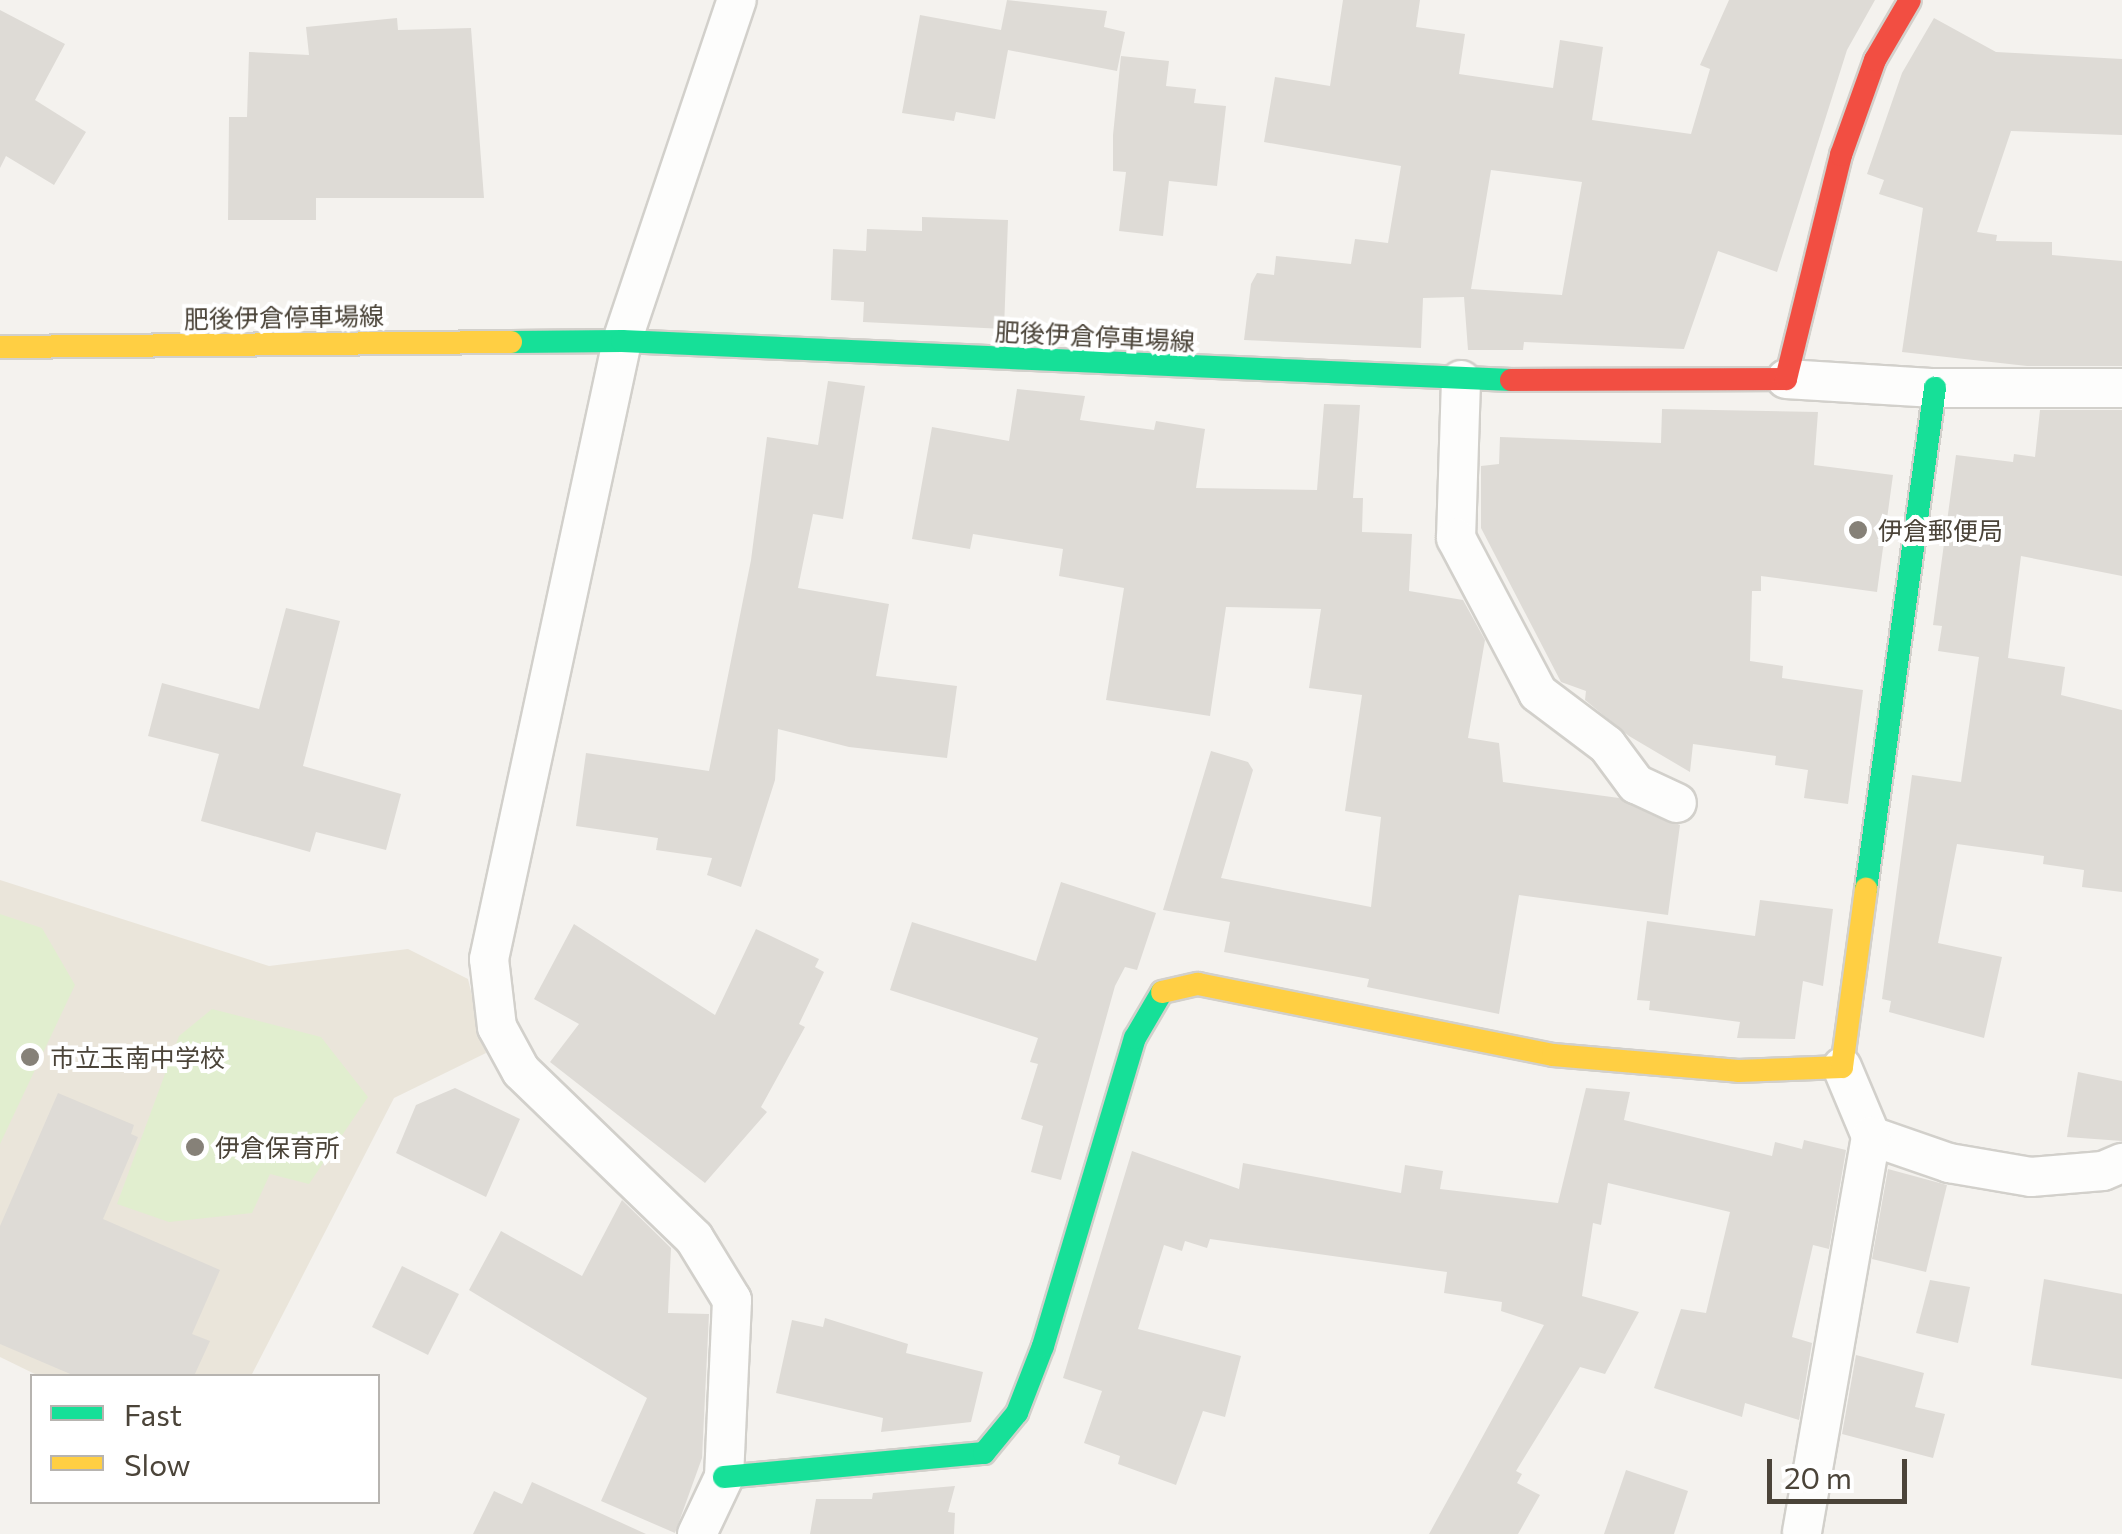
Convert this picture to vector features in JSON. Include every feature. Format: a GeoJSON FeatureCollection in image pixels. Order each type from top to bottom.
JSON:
{"type":"FeatureCollection","features":[{"type":"Feature","properties":{"kind":"main road"},"geometry":{"type":"LineString","coordinates":[[1786,379],[1841,155],[1875,60],[1910,0]]}},
{"type":"Feature","properties":{"kind":"main road","name":"肥後伊倉停車場線"},"geometry":{"type":"LineString","coordinates":[[0,347],[622,341],[1461,380],[1786,379]]}},
{"type":"Feature","properties":{"kind":"main road"},"geometry":{"type":"LineString","coordinates":[[724,1478],[984,1453],[1016,1413],[1043,1346],[1136,1038],[1156,994],[1198,984],[1553,1055],[1738,1071],[1842,1067],[1934,388]]}},
{"type":"Feature","properties":{"kind":"street"},"geometry":{"type":"LineString","coordinates":[[697,1534],[724,1478],[732,1300],[694,1238],[521,1071],[497,1027],[489,958],[622,341],[737,0]]}},
{"type":"Feature","properties":{"kind":"street"},"geometry":{"type":"LineString","coordinates":[[1786,379],[1934,388],[2122,388]]}},
{"type":"Feature","properties":{"kind":"street"},"geometry":{"type":"LineString","coordinates":[[1461,380],[1456,538],[1538,693],[1608,745],[1636,784],[1677,803]]}},
{"type":"Feature","properties":{"kind":"street"},"geometry":{"type":"LineString","coordinates":[[1802,1532],[1871,1136],[1842,1067]]}},
{"type":"Feature","properties":{"kind":"street"},"geometry":{"type":"LineString","coordinates":[[1871,1136],[1949,1163],[2031,1177],[2103,1172],[2122,1163]]}},
{"type":"Feature","properties":{"kind":"shaded area","name":"伊倉保育所"},"geometry":{"type":"Polygon","coordinates":[[[0,880],[269,966],[408,949],[468,979],[486,1053],[394,1098],[252,1374],[35,1374],[0,1357],[0,880]]]}},
{"type":"Feature","properties":{"kind":"green space"},"geometry":{"type":"Polygon","coordinates":[[[0,914],[42,928],[75,985],[0,1144],[0,914]]]}},
{"type":"Feature","properties":{"kind":"green space"},"geometry":{"type":"Polygon","coordinates":[[[212,1009],[321,1037],[368,1097],[309,1184],[270,1174],[252,1213],[169,1222],[117,1204],[179,1036],[212,1009]]]}},
{"type":"Feature","properties":{"kind":"building"},"geometry":{"type":"Polygon","coordinates":[[[1007,0],[1107,11],[1104,27],[1125,32],[1117,71],[1008,50],[995,119],[956,112],[954,121],[902,113],[920,15],[1001,30],[1007,0]]]}},
{"type":"Feature","properties":{"kind":"building"},"geometry":{"type":"Polygon","coordinates":[[[1343,0],[1420,0],[1416,27],[1465,34],[1459,74],[1553,88],[1560,40],[1603,47],[1592,120],[1691,134],[1710,69],[1700,65],[1729,0],[1875,0],[1847,50],[1777,272],[1718,251],[1684,349],[1524,342],[1523,350],[1468,350],[1464,297],[1423,298],[1421,348],[1244,340],[1251,284],[1257,273],[1274,275],[1276,256],[1351,264],[1355,239],[1388,243],[1401,166],[1264,142],[1275,77],[1330,86],[1343,0]],[[1491,170],[1471,289],[1562,295],[1582,182],[1491,170]]]}},
{"type":"Feature","properties":{"kind":"building"},"geometry":{"type":"Polygon","coordinates":[[[0,10],[65,44],[35,100],[86,132],[54,185],[6,156],[0,168],[0,10]]]}},
{"type":"Feature","properties":{"kind":"building"},"geometry":{"type":"Polygon","coordinates":[[[397,18],[398,30],[471,28],[484,198],[316,198],[316,220],[228,220],[229,117],[247,117],[249,52],[309,55],[306,27],[397,18]]]}},
{"type":"Feature","properties":{"kind":"building"},"geometry":{"type":"Polygon","coordinates":[[[1934,18],[1996,52],[2122,59],[2122,135],[2011,131],[1977,232],[1997,235],[1996,241],[2052,242],[2052,255],[2122,261],[2122,366],[2027,366],[1902,352],[1923,208],[1879,194],[1884,180],[1867,174],[1902,73],[1934,18]]]}},
{"type":"Feature","properties":{"kind":"building"},"geometry":{"type":"Polygon","coordinates":[[[1121,56],[1169,61],[1166,86],[1196,89],[1194,103],[1226,106],[1217,186],[1169,181],[1163,236],[1119,231],[1126,172],[1113,171],[1113,135],[1121,56]]]}},
{"type":"Feature","properties":{"kind":"building"},"geometry":{"type":"Polygon","coordinates":[[[922,217],[1008,220],[1004,329],[863,322],[864,302],[831,300],[833,249],[866,251],[867,229],[922,231],[922,217]]]}},
{"type":"Feature","properties":{"kind":"building"},"geometry":{"type":"Polygon","coordinates":[[[828,381],[865,386],[843,519],[813,514],[798,588],[889,604],[876,676],[957,686],[947,758],[849,747],[778,729],[775,780],[741,887],[707,875],[712,858],[656,850],[658,838],[576,826],[586,753],[709,771],[751,560],[767,437],[818,445],[828,381]]]}},
{"type":"Feature","properties":{"kind":"building"},"geometry":{"type":"Polygon","coordinates":[[[1017,389],[1085,396],[1080,420],[1154,430],[1156,421],[1205,429],[1196,488],[1317,490],[1324,404],[1360,405],[1353,498],[1363,498],[1362,532],[1412,534],[1409,591],[1463,600],[1485,640],[1468,738],[1499,743],[1503,782],[1619,798],[1680,825],[1668,915],[1519,895],[1499,1014],[1367,987],[1369,979],[1224,952],[1230,922],[1163,910],[1211,751],[1248,762],[1253,770],[1221,878],[1371,907],[1381,817],[1345,811],[1362,695],[1309,688],[1321,609],[1226,607],[1210,716],[1106,700],[1124,588],[1059,576],[1063,549],[973,534],[970,549],[912,539],[932,427],[1009,441],[1017,389]]]}},
{"type":"Feature","properties":{"kind":"building"},"geometry":{"type":"Polygon","coordinates":[[[1662,409],[1818,412],[1814,465],[1893,475],[1877,592],[1761,576],[1761,591],[1752,591],[1750,661],[1783,666],[1782,678],[1863,690],[1848,804],[1804,798],[1808,770],[1775,765],[1776,756],[1693,744],[1690,772],[1629,736],[1585,700],[1586,691],[1561,682],[1481,528],[1481,466],[1499,464],[1500,437],[1661,443],[1662,409]]]}},
{"type":"Feature","properties":{"kind":"building"},"geometry":{"type":"Polygon","coordinates":[[[2040,410],[2122,410],[2122,576],[2021,556],[2008,658],[2065,667],[2061,695],[2122,710],[2122,892],[2082,887],[2084,870],[2043,864],[2044,856],[1957,844],[1938,943],[2002,957],[1984,1038],[1889,1012],[1891,1001],[1882,999],[1912,775],[1961,782],[1979,657],[1938,651],[1942,626],[1933,625],[1956,455],[2013,462],[2014,454],[2035,457],[2040,410]]]}},
{"type":"Feature","properties":{"kind":"building"},"geometry":{"type":"Polygon","coordinates":[[[286,608],[340,621],[303,766],[401,794],[386,850],[316,832],[310,852],[201,821],[219,754],[148,736],[162,683],[259,709],[286,608]]]}},
{"type":"Feature","properties":{"kind":"building"},"geometry":{"type":"Polygon","coordinates":[[[1061,882],[1156,913],[1137,970],[1125,967],[1115,986],[1061,1180],[1031,1172],[1043,1126],[1021,1119],[1038,1064],[1030,1062],[1038,1038],[890,990],[912,922],[1036,961],[1061,882]]]}},
{"type":"Feature","properties":{"kind":"building"},"geometry":{"type":"Polygon","coordinates":[[[1760,900],[1833,909],[1823,986],[1803,981],[1795,1039],[1737,1038],[1740,1022],[1649,1010],[1650,1001],[1637,1000],[1647,921],[1755,936],[1760,900]]]}},
{"type":"Feature","properties":{"kind":"building"},"geometry":{"type":"Polygon","coordinates":[[[574,924],[715,1015],[756,929],[819,959],[815,967],[824,972],[799,1024],[805,1027],[761,1107],[767,1112],[705,1183],[550,1062],[579,1024],[534,999],[574,924]]]}},
{"type":"Feature","properties":{"kind":"building"},"geometry":{"type":"Polygon","coordinates":[[[2078,1072],[2122,1081],[2122,1141],[2067,1137],[2078,1072]]]}},
{"type":"Feature","properties":{"kind":"building"},"geometry":{"type":"Polygon","coordinates":[[[455,1088],[520,1119],[486,1197],[396,1153],[416,1105],[455,1088]]]}},
{"type":"Feature","properties":{"kind":"building"},"geometry":{"type":"Polygon","coordinates":[[[1586,1088],[1630,1092],[1624,1120],[1772,1156],[1775,1142],[1802,1149],[1804,1140],[1846,1150],[1829,1249],[1813,1245],[1792,1337],[1812,1343],[1799,1420],[1745,1403],[1742,1417],[1654,1388],[1681,1309],[1706,1313],[1730,1212],[1608,1183],[1601,1225],[1593,1223],[1582,1296],[1639,1312],[1605,1374],[1580,1367],[1516,1471],[1522,1474],[1517,1483],[1540,1495],[1518,1534],[1429,1534],[1544,1325],[1501,1311],[1502,1302],[1444,1293],[1447,1272],[1210,1239],[1207,1248],[1185,1241],[1182,1251],[1164,1245],[1138,1329],[1241,1356],[1225,1417],[1203,1411],[1176,1485],[1118,1464],[1120,1456],[1084,1443],[1102,1391],[1063,1378],[1132,1151],[1239,1189],[1243,1163],[1401,1193],[1405,1165],[1443,1171],[1440,1189],[1558,1203],[1586,1088]]]}},
{"type":"Feature","properties":{"kind":"building"},"geometry":{"type":"Polygon","coordinates":[[[58,1093],[134,1125],[131,1134],[138,1137],[103,1219],[220,1270],[192,1334],[210,1341],[195,1374],[70,1374],[0,1344],[0,1226],[58,1093]]]}},
{"type":"Feature","properties":{"kind":"building"},"geometry":{"type":"Polygon","coordinates":[[[1888,1169],[1947,1185],[1926,1272],[1872,1259],[1888,1169]]]}},
{"type":"Feature","properties":{"kind":"building"},"geometry":{"type":"Polygon","coordinates":[[[622,1200],[671,1248],[668,1313],[709,1314],[702,1458],[675,1533],[601,1501],[647,1398],[469,1290],[501,1231],[582,1276],[622,1200]]]}},
{"type":"Feature","properties":{"kind":"building"},"geometry":{"type":"Polygon","coordinates":[[[402,1266],[459,1294],[428,1355],[372,1327],[402,1266]]]}},
{"type":"Feature","properties":{"kind":"building"},"geometry":{"type":"Polygon","coordinates":[[[2044,1279],[2122,1294],[2122,1379],[2031,1365],[2044,1279]]]}},
{"type":"Feature","properties":{"kind":"building"},"geometry":{"type":"Polygon","coordinates":[[[1930,1280],[1970,1287],[1958,1343],[1916,1333],[1930,1280]]]}},
{"type":"Feature","properties":{"kind":"building"},"geometry":{"type":"Polygon","coordinates":[[[825,1318],[908,1344],[906,1353],[983,1372],[971,1422],[881,1432],[883,1418],[776,1393],[792,1320],[823,1327],[825,1318]]]}},
{"type":"Feature","properties":{"kind":"building"},"geometry":{"type":"Polygon","coordinates":[[[1856,1355],[1924,1373],[1915,1407],[1945,1414],[1933,1458],[1842,1434],[1856,1355]]]}},
{"type":"Feature","properties":{"kind":"building"},"geometry":{"type":"Polygon","coordinates":[[[1626,1470],[1688,1491],[1674,1534],[1604,1534],[1626,1470]]]}},
{"type":"Feature","properties":{"kind":"building"},"geometry":{"type":"Polygon","coordinates":[[[532,1482],[646,1534],[473,1534],[494,1491],[522,1504],[532,1482]]]}},
{"type":"Feature","properties":{"kind":"building"},"geometry":{"type":"Polygon","coordinates":[[[955,1486],[948,1512],[955,1513],[954,1534],[810,1534],[816,1499],[872,1499],[873,1493],[955,1486]]]}},
{"type":"Feature","properties":{"kind":"traffic: fast"},"geometry":{"type":"LineString","coordinates":[[511,342],[622,341],[1511,380]]}},
{"type":"Feature","properties":{"kind":"traffic: fast"},"geometry":{"type":"LineString","coordinates":[[1866,889],[1935,388]]}},
{"type":"Feature","properties":{"kind":"traffic: fast"},"geometry":{"type":"LineString","coordinates":[[724,1477],[984,1453],[1017,1413],[1043,1346],[1135,1038],[1162,992]]}},
{"type":"Feature","properties":{"kind":"traffic: slow"},"geometry":{"type":"LineString","coordinates":[[0,347],[511,342]]}},
{"type":"Feature","properties":{"kind":"traffic: slow"},"geometry":{"type":"LineString","coordinates":[[1162,992],[1198,984],[1553,1055],[1738,1071],[1842,1067],[1866,889]]}},
{"type":"Feature","properties":{"kind":"traffic: jam"},"geometry":{"type":"LineString","coordinates":[[1511,380],[1786,379],[1841,155],[1875,60],[1910,0]]}},
{"type":"Feature","properties":{"kind":"place","name":"伊倉郵便局"},"geometry":{"type":"Point","coordinates":[1858,530]}},
{"type":"Feature","properties":{"kind":"place","name":"市立玉南中学校"},"geometry":{"type":"Point","coordinates":[30,1057]}},
{"type":"Feature","properties":{"kind":"place","name":"伊倉保育所"},"geometry":{"type":"Point","coordinates":[195,1147]}}]}
